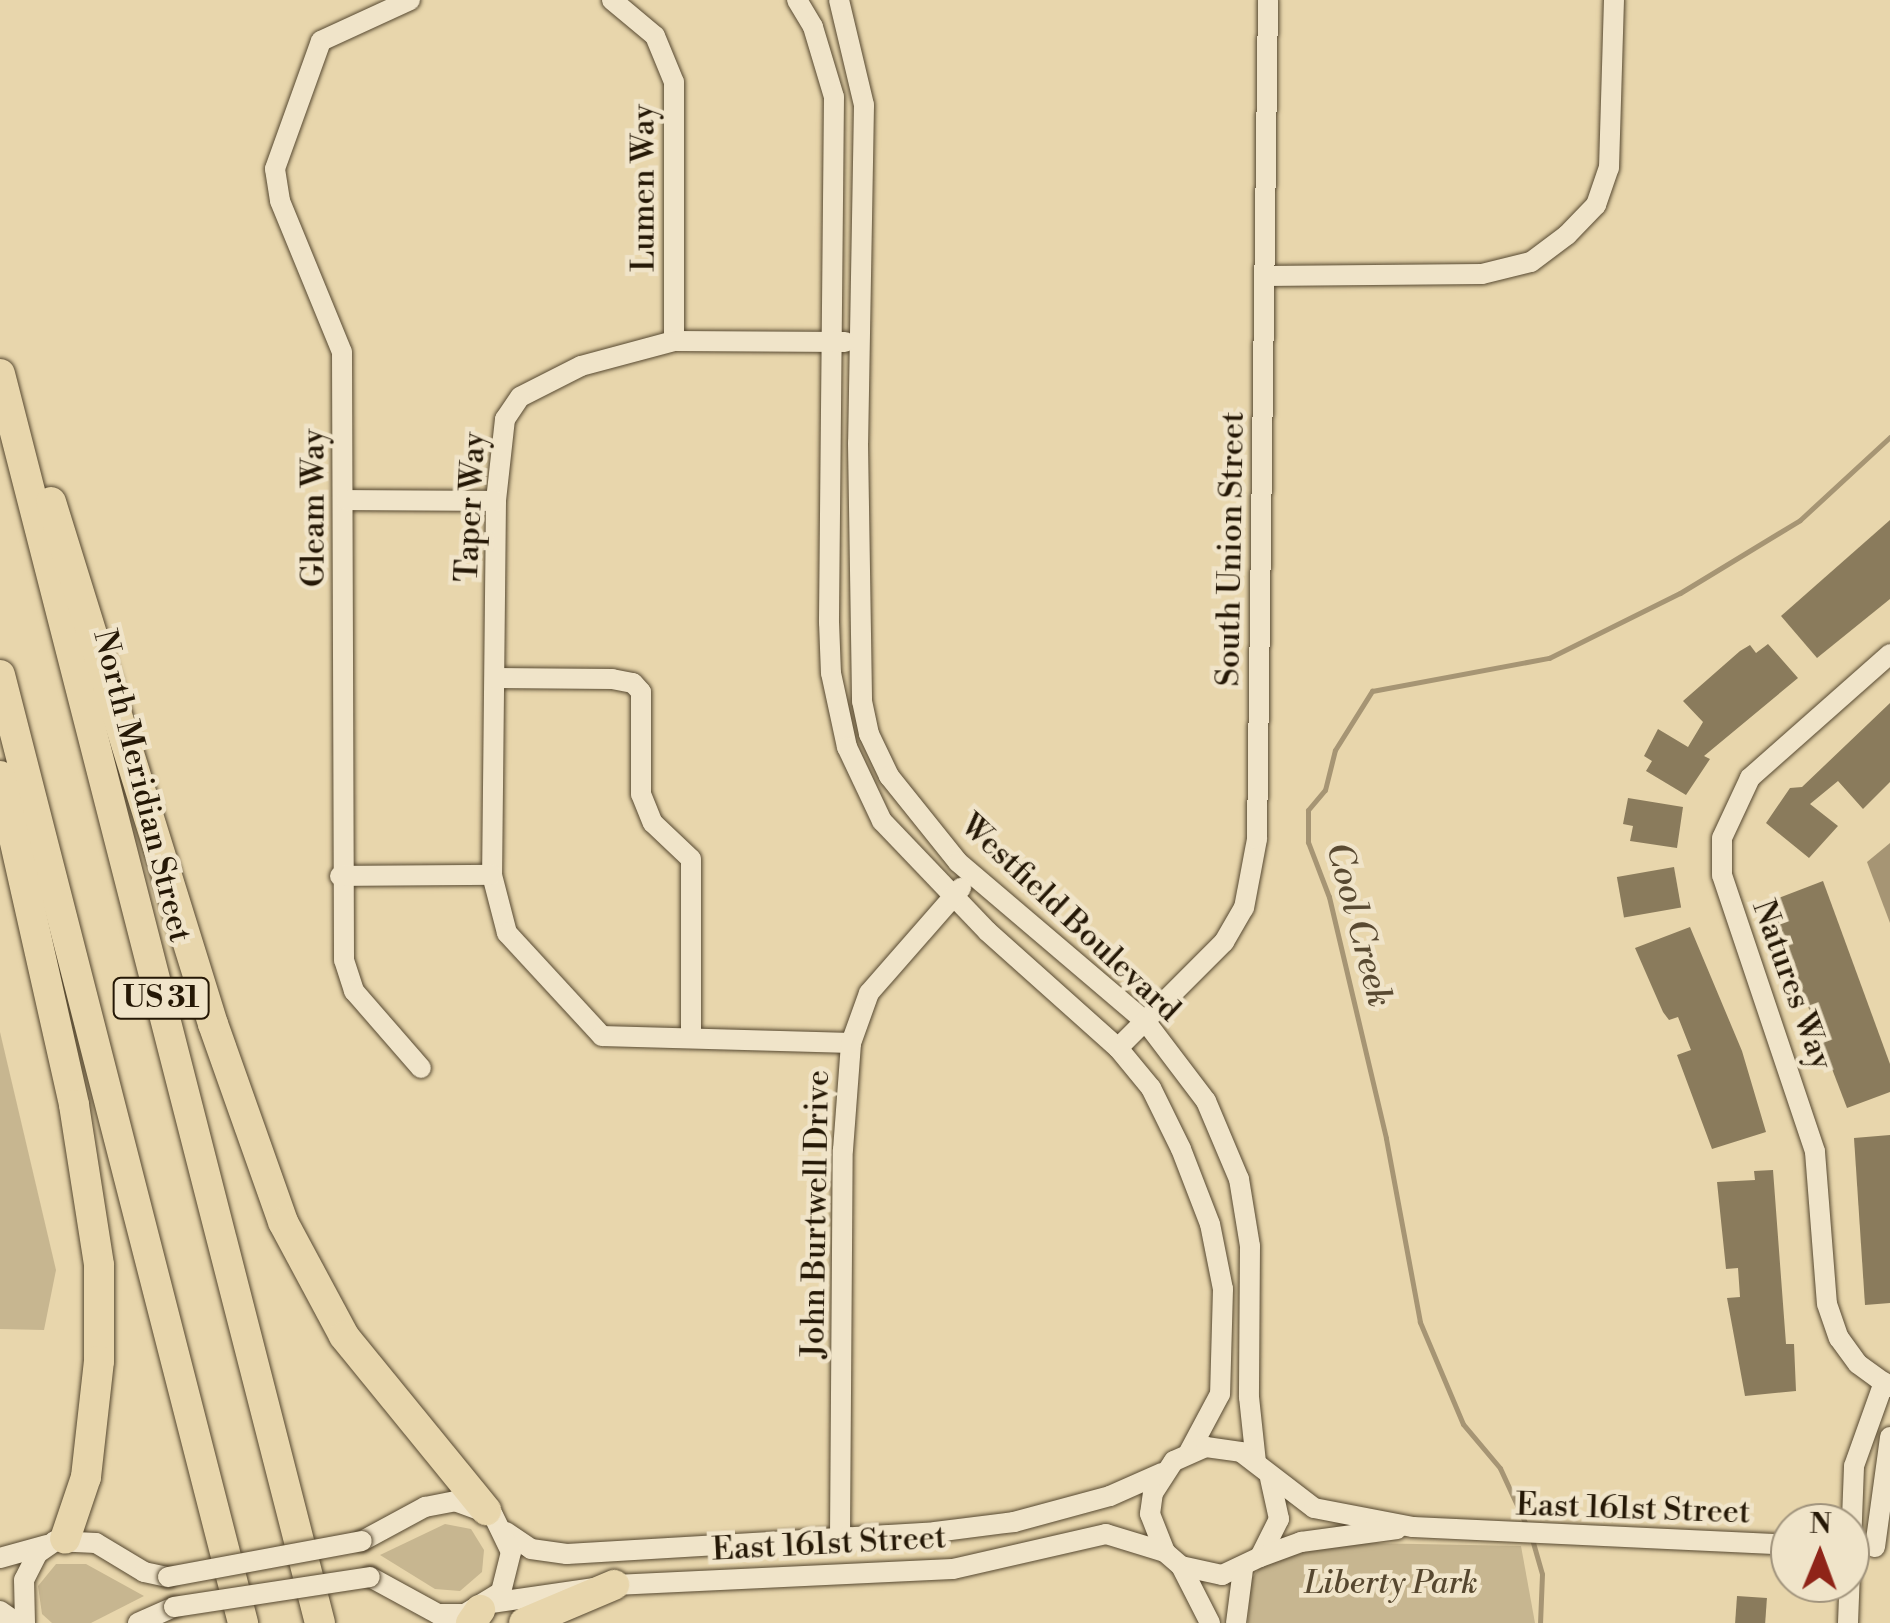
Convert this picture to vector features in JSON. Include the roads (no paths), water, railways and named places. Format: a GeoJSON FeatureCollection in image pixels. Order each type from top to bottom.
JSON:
{"type":"FeatureCollection","features":[{"type":"Feature","properties":{"kind":"highway"},"geometry":{"type":"LineString","coordinates":[[0,352],[82,585],[213,1024],[283,1222],[344,1336],[496,1521]]}},
{"type":"Feature","properties":{"kind":"highway","name":"North Meridian Street"},"geometry":{"type":"LineString","coordinates":[[0,374],[320,1623]]}},
{"type":"Feature","properties":{"kind":"highway","name":"US 31"},"geometry":{"type":"LineString","coordinates":[[0,675],[244,1623]]}},
{"type":"Feature","properties":{"kind":"highway"},"geometry":{"type":"LineString","coordinates":[[0,776],[74,1105],[99,1265],[99,1361],[86,1477],[56,1541]]}},
{"type":"Feature","properties":{"kind":"highway"},"geometry":{"type":"LineString","coordinates":[[524,1623],[614,1585]]}},
{"type":"Feature","properties":{"kind":"street","name":"Gleam Way"},"geometry":{"type":"LineString","coordinates":[[410,0],[321,42],[276,151],[280,200],[342,352],[346,500],[340,876],[344,960],[354,992],[422,1068]]}},
{"type":"Feature","properties":{"kind":"street","name":"Lumen Way"},"geometry":{"type":"LineString","coordinates":[[612,0],[655,36],[674,82],[674,341]]}},
{"type":"Feature","properties":{"kind":"street","name":"Westfield Boulevard"},"geometry":{"type":"LineString","coordinates":[[797,0],[814,27],[834,97],[831,673],[847,747],[882,821],[953,895],[1118,1048],[1151,1088],[1181,1149],[1210,1224],[1223,1289],[1220,1394],[1210,1422],[1189,1452]]}},
{"type":"Feature","properties":{"kind":"street","name":"Westfield Boulevard"},"geometry":{"type":"LineString","coordinates":[[839,0],[864,105],[862,701],[889,776],[974,876],[1146,1022],[1206,1101],[1239,1179],[1250,1246],[1248,1397],[1263,1470]]}},
{"type":"Feature","properties":{"kind":"street","name":"South Union Street"},"geometry":{"type":"LineString","coordinates":[[1118,1048],[1224,942],[1244,908],[1257,838],[1268,0]]}},
{"type":"Feature","properties":{"kind":"street"},"geometry":{"type":"LineString","coordinates":[[1265,276],[1482,274],[1531,262],[1567,236],[1596,206],[1610,168],[1614,0]]}},
{"type":"Feature","properties":{"kind":"street","name":"Taper Way"},"geometry":{"type":"LineString","coordinates":[[851,1043],[602,1036],[507,933],[492,874],[496,501],[505,419],[520,396],[580,366],[674,341],[862,343]]}},
{"type":"Feature","properties":{"kind":"street"},"geometry":{"type":"LineString","coordinates":[[346,500],[496,501]]}},
{"type":"Feature","properties":{"kind":"street","name":"Natures Way"},"geometry":{"type":"LineString","coordinates":[[1887,1384],[1848,1351],[1827,1304],[1815,1152],[1722,875],[1722,838],[1750,778],[1890,654]]}},
{"type":"Feature","properties":{"kind":"street"},"geometry":{"type":"LineString","coordinates":[[495,678],[612,680],[633,683],[641,692],[641,794],[652,822],[691,860],[691,1038]]}},
{"type":"Feature","properties":{"kind":"street"},"geometry":{"type":"LineString","coordinates":[[340,876],[492,874]]}},
{"type":"Feature","properties":{"kind":"street","name":"John Burtwell Drive"},"geometry":{"type":"LineString","coordinates":[[840,1537],[843,1150],[851,1043],[869,993],[974,876]]}},
{"type":"Feature","properties":{"kind":"street"},"geometry":{"type":"LineString","coordinates":[[1853,1503],[1854,1466],[1887,1384]]}},
{"type":"Feature","properties":{"kind":"street"},"geometry":{"type":"LineString","coordinates":[[1882,1547],[1890,1437]]}},
{"type":"Feature","properties":{"kind":"street"},"geometry":{"type":"LineString","coordinates":[[1210,1623],[1150,1514],[1162,1474],[1189,1452],[1224,1448],[1263,1470],[1279,1519],[1252,1563],[1236,1623]]}},
{"type":"Feature","properties":{"kind":"street","name":"East 161st Street"},"geometry":{"type":"LineString","coordinates":[[1263,1470],[1314,1508],[1414,1527],[1544,1537],[1770,1544]]}},
{"type":"Feature","properties":{"kind":"street","name":"East 161st Street"},"geometry":{"type":"LineString","coordinates":[[56,1541],[96,1543],[144,1572],[168,1576],[362,1541],[439,1502],[496,1521],[530,1548],[566,1554],[1014,1522],[1110,1496],[1162,1474]]}},
{"type":"Feature","properties":{"kind":"street"},"geometry":{"type":"LineString","coordinates":[[481,1612],[512,1566],[496,1521]]}},
{"type":"Feature","properties":{"kind":"street","name":"East 161st Street"},"geometry":{"type":"LineString","coordinates":[[1252,1563],[1301,1542],[1414,1527]]}},
{"type":"Feature","properties":{"kind":"street","name":"East 161st Street"},"geometry":{"type":"LineString","coordinates":[[138,1623],[174,1607],[370,1577],[438,1614],[481,1612],[614,1585],[953,1569],[1106,1534],[1173,1559]]}},
{"type":"Feature","properties":{"kind":"street"},"geometry":{"type":"LineString","coordinates":[[0,1558],[56,1541]]}},
{"type":"Feature","properties":{"kind":"street"},"geometry":{"type":"LineString","coordinates":[[25,1623],[24,1580],[56,1541]]}},
{"type":"Feature","properties":{"kind":"street"},"geometry":{"type":"LineString","coordinates":[[1173,1559],[1222,1576],[1252,1563]]}},
{"type":"Feature","properties":{"kind":"street"},"geometry":{"type":"LineString","coordinates":[[0,1611],[16,1623]]}},
{"type":"Feature","properties":{"kind":"waterway","name":"Cool Creek"},"geometry":{"type":"LineString","coordinates":[[1528,1529],[1500,1468],[1463,1424],[1420,1322],[1386,1138],[1329,897],[1308,842],[1308,810],[1325,790],[1335,750],[1372,691],[1549,658],[1680,593],[1800,520],[1890,437]]}},
{"type":"Feature","properties":{"kind":"waterway","name":"Cool Creek"},"geometry":{"type":"LineString","coordinates":[[1532,1539],[1542,1574],[1540,1623]]}},
{"type":"Feature","properties":{"kind":"park label","name":"Liberty Park"},"geometry":{"type":"Point","coordinates":[1391,1583]}}]}
